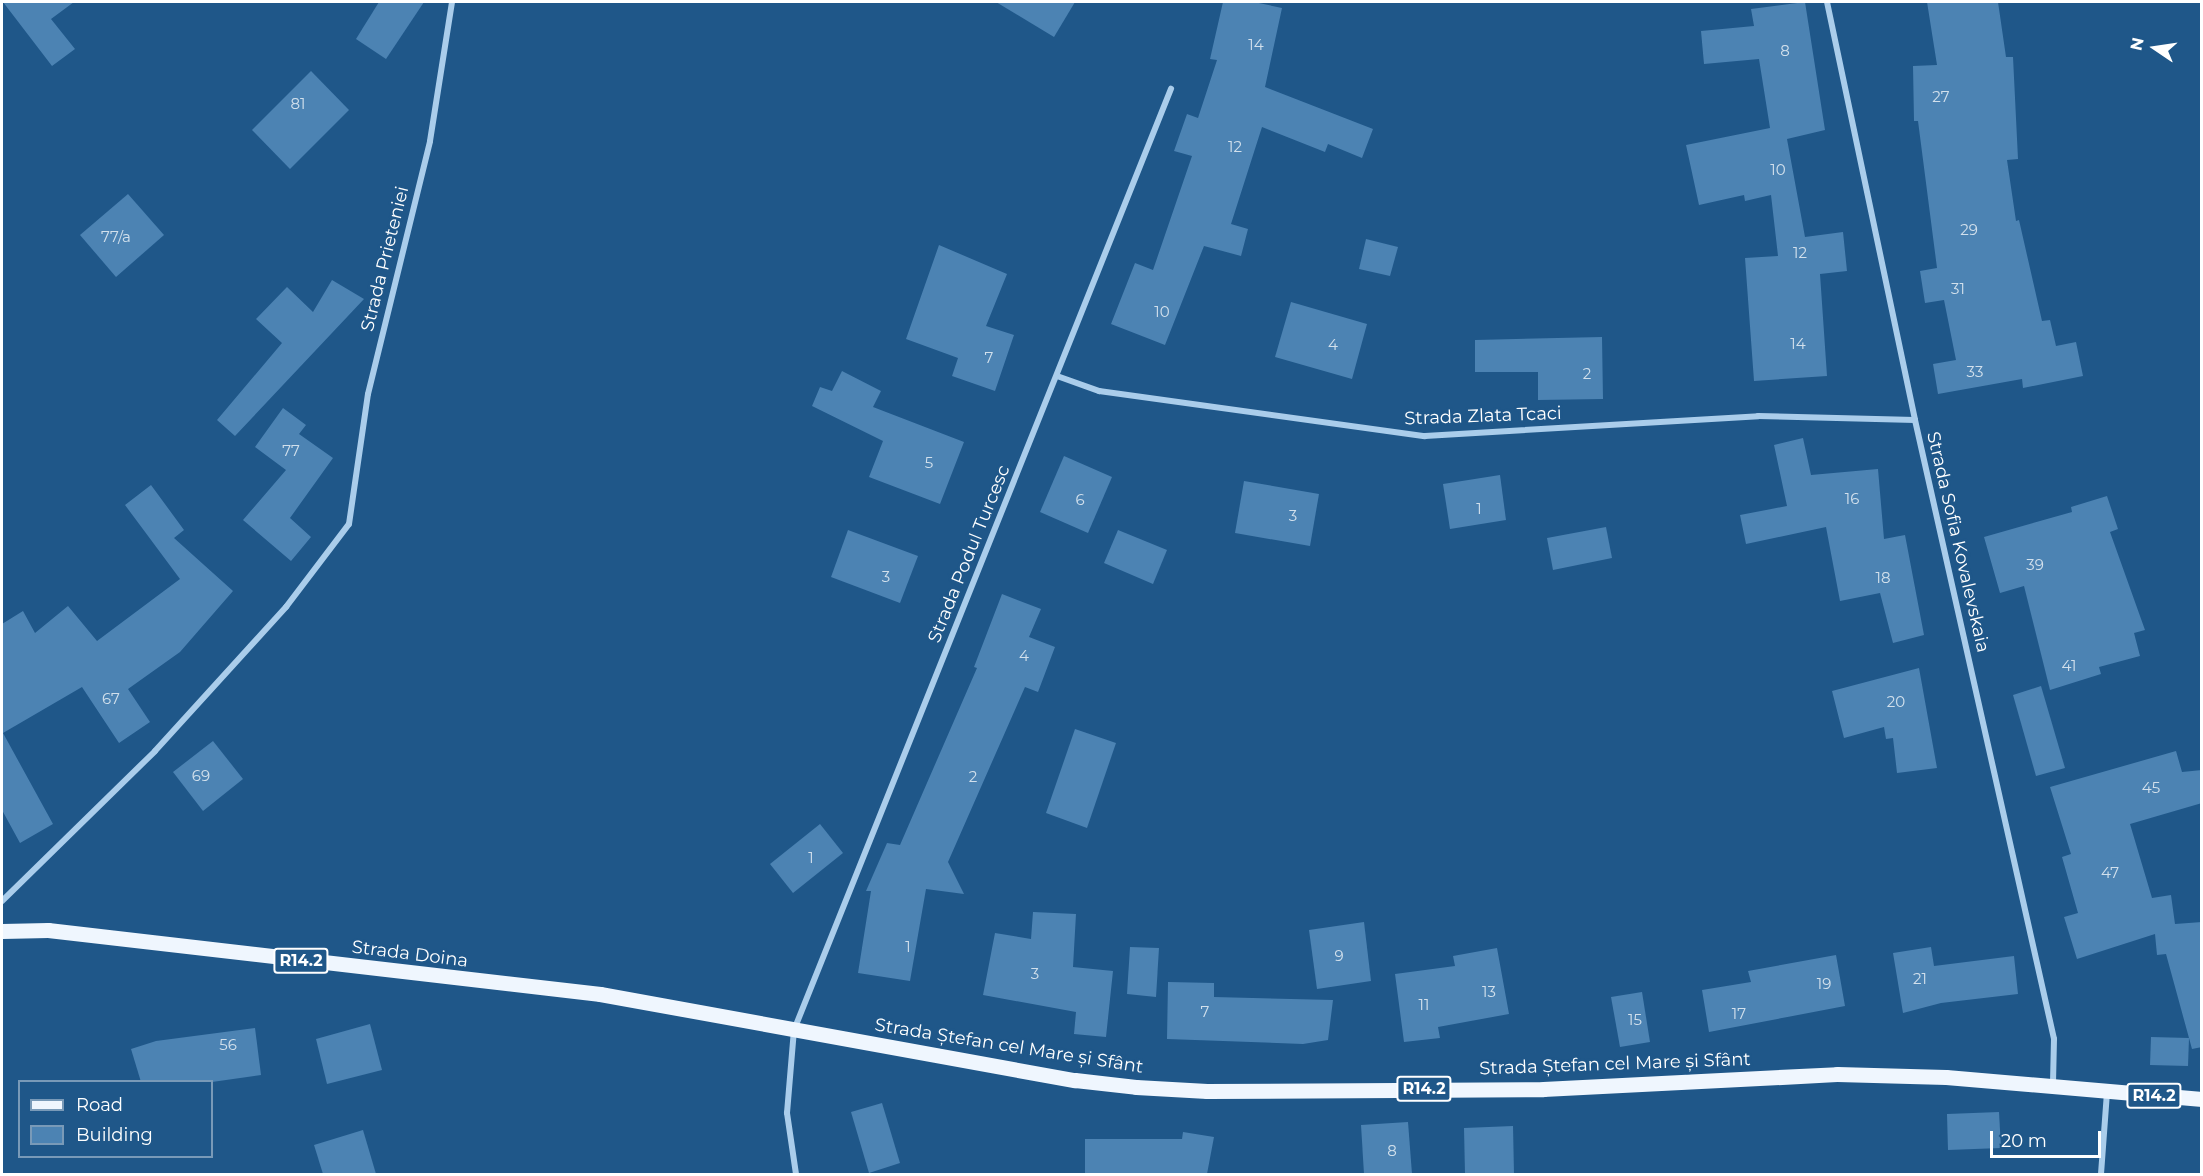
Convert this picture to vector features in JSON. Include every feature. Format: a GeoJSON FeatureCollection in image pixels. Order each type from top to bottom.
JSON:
{"type":"FeatureCollection","features":[{"type":"Feature","properties":{"kind":"main road","name":"Strada Doina"},"geometry":{"type":"LineString","coordinates":[[2,932],[48,930],[600,994],[746,1020]]}},
{"type":"Feature","properties":{"kind":"main road","name":"Strada Ștefan cel Mare și Sfânt"},"geometry":{"type":"LineString","coordinates":[[746,1020],[1075,1080],[1206,1091],[1543,1089],[1837,1074],[1946,1077],[2107,1093],[2202,1099]]}},
{"type":"Feature","properties":{"kind":"street","name":"Strada Prieteniei"},"geometry":{"type":"LineString","coordinates":[[2,901],[155,751],[286,607],[349,525],[368,394],[430,141],[452,2]]}},
{"type":"Feature","properties":{"kind":"street","name":"Strada Sofia Kovalevskaia"},"geometry":{"type":"LineString","coordinates":[[1827,2],[1915,420],[2054,1039],[2053,1088]]}},
{"type":"Feature","properties":{"kind":"street","name":"Strada Podul Turcesc"},"geometry":{"type":"LineString","coordinates":[[794,1030],[1171,89]]}},
{"type":"Feature","properties":{"kind":"street","name":"Strada Zlata Tcaci"},"geometry":{"type":"LineString","coordinates":[[1057,376],[1100,391],[1425,436],[1758,416],[1915,420]]}},
{"type":"Feature","properties":{"kind":"street"},"geometry":{"type":"LineString","coordinates":[[794,1030],[787,1113],[796,1174]]}},
{"type":"Feature","properties":{"kind":"street"},"geometry":{"type":"LineString","coordinates":[[2101,1174],[2107,1093]]}},
{"type":"Feature","properties":{"kind":"building"},"geometry":{"type":"Polygon","coordinates":[[[3,2],[74,2],[51,19],[75,49],[52,66],[3,2]]]}},
{"type":"Feature","properties":{"kind":"building"},"geometry":{"type":"Polygon","coordinates":[[[379,2],[424,2],[386,59],[356,39],[379,2]]]}},
{"type":"Feature","properties":{"kind":"building"},"geometry":{"type":"Polygon","coordinates":[[[996,2],[1075,2],[1054,37],[996,2]]]}},
{"type":"Feature","properties":{"kind":"building"},"geometry":{"type":"Polygon","coordinates":[[[1223,2],[1254,2],[1282,8],[1265,87],[1373,129],[1362,158],[1328,144],[1325,152],[1262,127],[1231,224],[1248,229],[1241,256],[1204,246],[1165,345],[1111,324],[1135,263],[1153,270],[1192,156],[1174,151],[1187,114],[1198,118],[1217,60],[1210,59],[1223,2]]]}},
{"type":"Feature","properties":{"kind":"building"},"geometry":{"type":"Polygon","coordinates":[[[1805,2],[1825,130],[1787,139],[1805,237],[1843,232],[1847,271],[1820,274],[1827,376],[1754,381],[1745,258],[1778,256],[1771,195],[1745,201],[1744,195],[1699,205],[1686,145],[1770,128],[1759,59],[1704,64],[1701,31],[1754,26],[1751,9],[1805,2]]]}},
{"type":"Feature","properties":{"kind":"building"},"geometry":{"type":"Polygon","coordinates":[[[1927,2],[1998,2],[2006,57],[2013,57],[2018,159],[2007,160],[2016,221],[2019,220],[2042,321],[2050,320],[2056,346],[2076,342],[2083,376],[2023,388],[2022,379],[1938,394],[1933,364],[1956,360],[1944,300],[1925,303],[1920,271],[1937,268],[1918,121],[1914,121],[1913,66],[1937,65],[1927,2]]]}},
{"type":"Feature","properties":{"kind":"building"},"geometry":{"type":"Polygon","coordinates":[[[311,71],[349,110],[290,169],[252,130],[311,71]]]}},
{"type":"Feature","properties":{"kind":"building"},"geometry":{"type":"Polygon","coordinates":[[[128,194],[164,235],[116,277],[80,235],[128,194]]]}},
{"type":"Feature","properties":{"kind":"building"},"geometry":{"type":"Polygon","coordinates":[[[1366,239],[1398,247],[1390,276],[1359,269],[1366,239]]]}},
{"type":"Feature","properties":{"kind":"building"},"geometry":{"type":"Polygon","coordinates":[[[939,245],[1007,274],[986,326],[1014,335],[995,391],[952,376],[958,358],[906,339],[939,245]]]}},
{"type":"Feature","properties":{"kind":"building"},"geometry":{"type":"Polygon","coordinates":[[[332,280],[364,299],[235,436],[217,420],[282,343],[256,319],[287,287],[313,312],[332,280]]]}},
{"type":"Feature","properties":{"kind":"building"},"geometry":{"type":"Polygon","coordinates":[[[1291,302],[1367,324],[1352,379],[1275,357],[1291,302]]]}},
{"type":"Feature","properties":{"kind":"building"},"geometry":{"type":"Polygon","coordinates":[[[1602,337],[1603,399],[1538,400],[1538,372],[1475,372],[1475,340],[1602,337]]]}},
{"type":"Feature","properties":{"kind":"building"},"geometry":{"type":"Polygon","coordinates":[[[842,371],[881,391],[873,407],[964,442],[940,504],[869,477],[883,441],[812,406],[820,387],[832,391],[842,371]]]}},
{"type":"Feature","properties":{"kind":"building"},"geometry":{"type":"Polygon","coordinates":[[[283,408],[306,425],[299,434],[333,458],[290,518],[311,537],[291,561],[243,520],[286,470],[255,447],[283,408]]]}},
{"type":"Feature","properties":{"kind":"building"},"geometry":{"type":"Polygon","coordinates":[[[1803,438],[1811,475],[1878,469],[1884,539],[1905,535],[1924,635],[1893,643],[1880,593],[1840,601],[1826,527],[1746,544],[1740,515],[1787,506],[1774,445],[1803,438]]]}},
{"type":"Feature","properties":{"kind":"building"},"geometry":{"type":"Polygon","coordinates":[[[1064,456],[1112,477],[1088,533],[1040,512],[1064,456]]]}},
{"type":"Feature","properties":{"kind":"building"},"geometry":{"type":"Polygon","coordinates":[[[1500,475],[1506,520],[1450,529],[1443,484],[1500,475]]]}},
{"type":"Feature","properties":{"kind":"building"},"geometry":{"type":"Polygon","coordinates":[[[1244,481],[1319,494],[1310,546],[1235,533],[1244,481]]]}},
{"type":"Feature","properties":{"kind":"building"},"geometry":{"type":"Polygon","coordinates":[[[151,485],[184,530],[174,538],[233,591],[180,652],[128,689],[150,722],[119,743],[82,687],[3,733],[53,824],[20,843],[2,810],[2,624],[23,611],[35,633],[68,606],[97,641],[180,579],[125,505],[151,485]]]}},
{"type":"Feature","properties":{"kind":"building"},"geometry":{"type":"Polygon","coordinates":[[[2107,496],[2118,529],[2110,532],[2145,630],[2134,633],[2140,656],[2099,667],[2101,674],[2050,690],[2024,586],[2000,593],[1984,537],[2072,512],[2071,507],[2107,496]]]}},
{"type":"Feature","properties":{"kind":"building"},"geometry":{"type":"Polygon","coordinates":[[[1606,527],[1612,558],[1553,570],[1547,538],[1606,527]]]}},
{"type":"Feature","properties":{"kind":"building"},"geometry":{"type":"Polygon","coordinates":[[[848,530],[918,556],[900,603],[831,577],[848,530]]]}},
{"type":"Feature","properties":{"kind":"building"},"geometry":{"type":"Polygon","coordinates":[[[1118,530],[1167,550],[1153,584],[1104,563],[1118,530]]]}},
{"type":"Feature","properties":{"kind":"building"},"geometry":{"type":"Polygon","coordinates":[[[1002,594],[1041,609],[1029,637],[1055,647],[1038,692],[1025,687],[948,862],[964,894],[926,889],[910,981],[858,973],[871,891],[866,891],[887,843],[900,845],[977,668],[974,667],[1002,594]]]}},
{"type":"Feature","properties":{"kind":"building"},"geometry":{"type":"Polygon","coordinates":[[[1919,668],[1937,768],[1897,773],[1893,738],[1886,739],[1884,727],[1844,738],[1832,691],[1919,668]]]}},
{"type":"Feature","properties":{"kind":"building"},"geometry":{"type":"Polygon","coordinates":[[[2041,686],[2065,768],[2036,776],[2013,695],[2041,686]]]}},
{"type":"Feature","properties":{"kind":"building"},"geometry":{"type":"Polygon","coordinates":[[[1075,729],[1116,743],[1087,828],[1046,813],[1075,729]]]}},
{"type":"Feature","properties":{"kind":"building"},"geometry":{"type":"Polygon","coordinates":[[[213,741],[243,779],[203,811],[173,772],[213,741]]]}},
{"type":"Feature","properties":{"kind":"building"},"geometry":{"type":"Polygon","coordinates":[[[2176,751],[2182,772],[2202,770],[2202,803],[2130,824],[2152,898],[2171,895],[2175,924],[2202,922],[2202,1047],[2192,1049],[2166,954],[2157,955],[2155,934],[2077,959],[2064,917],[2078,913],[2062,857],[2071,854],[2050,787],[2176,751]]]}},
{"type":"Feature","properties":{"kind":"building"},"geometry":{"type":"Polygon","coordinates":[[[820,824],[843,853],[793,893],[770,864],[820,824]]]}},
{"type":"Feature","properties":{"kind":"building"},"geometry":{"type":"Polygon","coordinates":[[[1033,912],[1076,914],[1073,967],[1113,971],[1106,1037],[1074,1034],[1076,1012],[983,995],[995,933],[1031,939],[1033,912]]]}},
{"type":"Feature","properties":{"kind":"building"},"geometry":{"type":"Polygon","coordinates":[[[1364,922],[1371,981],[1317,989],[1309,930],[1364,922]]]}},
{"type":"Feature","properties":{"kind":"building"},"geometry":{"type":"Polygon","coordinates":[[[1130,947],[1159,948],[1156,997],[1127,994],[1130,947]]]}},
{"type":"Feature","properties":{"kind":"building"},"geometry":{"type":"Polygon","coordinates":[[[1931,947],[1934,966],[2014,956],[2018,994],[1941,1003],[1903,1013],[1893,953],[1931,947]]]}},
{"type":"Feature","properties":{"kind":"building"},"geometry":{"type":"Polygon","coordinates":[[[1497,948],[1509,1014],[1438,1027],[1440,1038],[1404,1042],[1395,974],[1455,966],[1453,956],[1497,948]]]}},
{"type":"Feature","properties":{"kind":"building"},"geometry":{"type":"Polygon","coordinates":[[[1836,955],[1845,1006],[1709,1032],[1702,990],[1751,982],[1748,971],[1836,955]]]}},
{"type":"Feature","properties":{"kind":"building"},"geometry":{"type":"Polygon","coordinates":[[[1168,982],[1214,983],[1214,997],[1333,1000],[1328,1040],[1303,1044],[1167,1039],[1168,982]]]}},
{"type":"Feature","properties":{"kind":"building"},"geometry":{"type":"Polygon","coordinates":[[[1642,992],[1650,1042],[1620,1047],[1611,997],[1642,992]]]}},
{"type":"Feature","properties":{"kind":"building"},"geometry":{"type":"Polygon","coordinates":[[[370,1024],[382,1070],[327,1084],[316,1039],[370,1024]]]}},
{"type":"Feature","properties":{"kind":"building"},"geometry":{"type":"Polygon","coordinates":[[[255,1028],[261,1075],[213,1082],[213,1080],[140,1080],[131,1049],[156,1041],[255,1028]]]}},
{"type":"Feature","properties":{"kind":"building"},"geometry":{"type":"Polygon","coordinates":[[[2151,1037],[2189,1038],[2188,1066],[2150,1065],[2151,1037]]]}},
{"type":"Feature","properties":{"kind":"building"},"geometry":{"type":"Polygon","coordinates":[[[882,1103],[900,1163],[869,1173],[851,1112],[882,1103]]]}},
{"type":"Feature","properties":{"kind":"building"},"geometry":{"type":"Polygon","coordinates":[[[1999,1112],[2001,1148],[1948,1150],[1947,1114],[1999,1112]]]}},
{"type":"Feature","properties":{"kind":"building"},"geometry":{"type":"Polygon","coordinates":[[[1408,1122],[1412,1174],[1364,1174],[1361,1125],[1408,1122]]]}},
{"type":"Feature","properties":{"kind":"building"},"geometry":{"type":"Polygon","coordinates":[[[1513,1126],[1514,1174],[1465,1174],[1464,1128],[1513,1126]]]}},
{"type":"Feature","properties":{"kind":"building"},"geometry":{"type":"Polygon","coordinates":[[[363,1130],[376,1174],[323,1174],[314,1145],[363,1130]]]}},
{"type":"Feature","properties":{"kind":"building"},"geometry":{"type":"Polygon","coordinates":[[[1183,1132],[1214,1137],[1207,1174],[1085,1174],[1085,1139],[1182,1139],[1183,1132]]]}}]}
